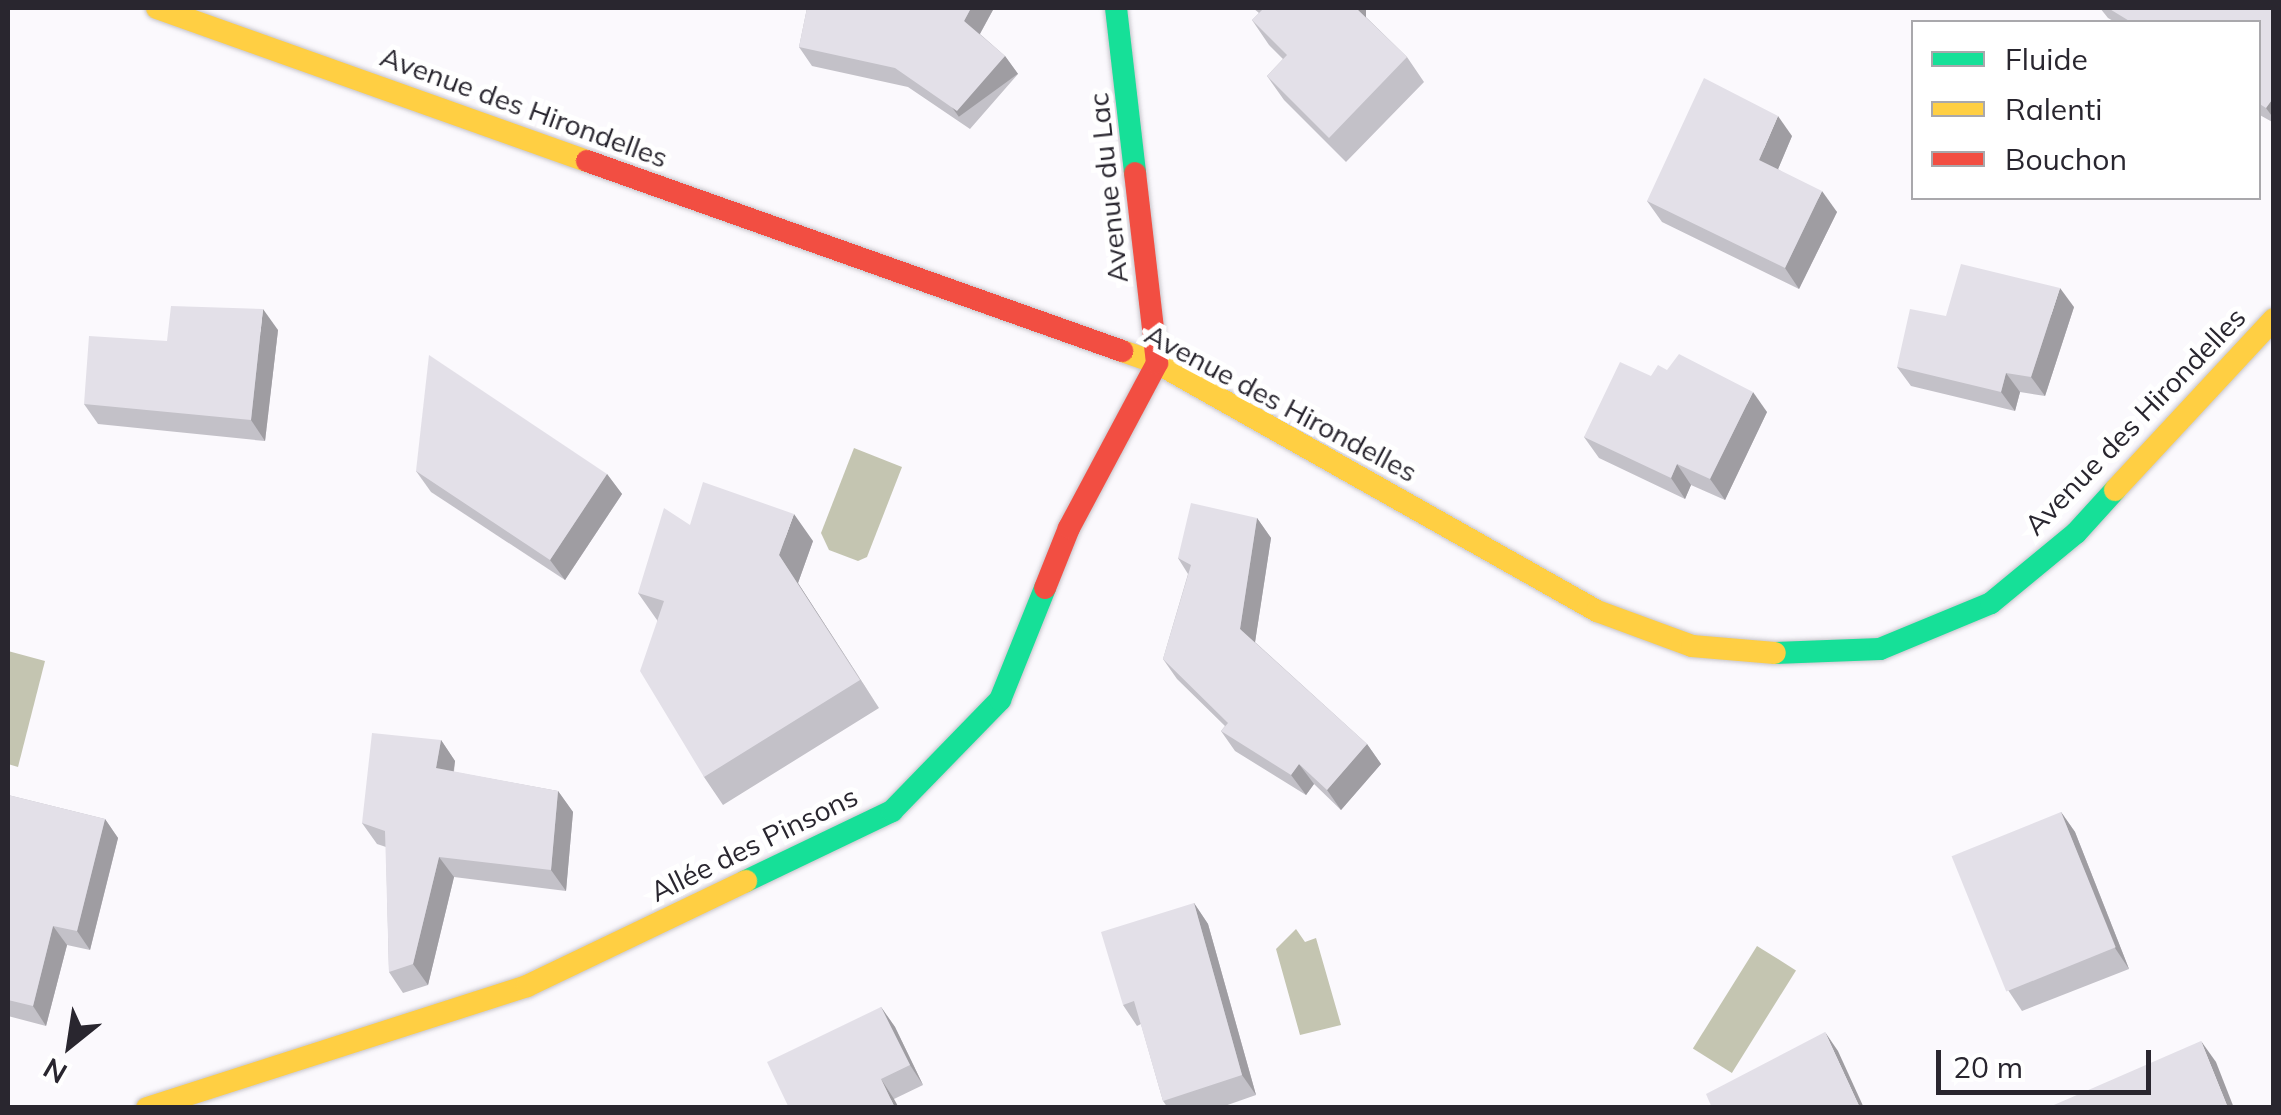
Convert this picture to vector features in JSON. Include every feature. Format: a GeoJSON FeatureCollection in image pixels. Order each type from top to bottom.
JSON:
{"type":"FeatureCollection","features":[{"type":"Feature","properties":{"kind":"street","name":"Avenue des Hirondelles"},"geometry":{"type":"LineString","coordinates":[[157,8],[1157,363],[1612,617],[1692,646],[1811,656],[1880,650],[1991,602],[2076,532],[2274,319]]}},
{"type":"Feature","properties":{"kind":"street","name":"Avenue du Lac"},"geometry":{"type":"LineString","coordinates":[[1116,8],[1157,363]]}},
{"type":"Feature","properties":{"kind":"street","name":"Allée des Pinsons"},"geometry":{"type":"LineString","coordinates":[[146,1108],[527,986],[892,811],[1000,700],[1069,528],[1157,363]]}},
{"type":"Feature","properties":{"kind":"shaded area"},"geometry":{"type":"Polygon","coordinates":[[[854,448],[902,467],[867,557],[858,561],[829,550],[821,533],[854,448]]]}},
{"type":"Feature","properties":{"kind":"shaded area"},"geometry":{"type":"Polygon","coordinates":[[[8,651],[45,661],[18,767],[8,764],[8,651]]]}},
{"type":"Feature","properties":{"kind":"shaded area"},"geometry":{"type":"Polygon","coordinates":[[[1296,929],[1305,942],[1316,938],[1341,1025],[1300,1035],[1276,949],[1296,929]]]}},
{"type":"Feature","properties":{"kind":"shaded area"},"geometry":{"type":"Polygon","coordinates":[[[1757,946],[1796,970],[1732,1073],[1693,1049],[1757,946]]]}},
{"type":"Feature","properties":{"kind":"building"},"geometry":{"type":"Polygon","coordinates":[[[807,8],[971,8],[964,21],[1005,56],[957,111],[895,68],[799,47],[807,8]]]}},
{"type":"Feature","properties":{"kind":"building"},"geometry":{"type":"Polygon","coordinates":[[[1262,8],[1356,8],[1407,57],[1329,138],[1267,76],[1287,55],[1252,20],[1262,8]]]}},
{"type":"Feature","properties":{"kind":"building"},"geometry":{"type":"Polygon","coordinates":[[[2108,8],[2274,8],[2274,97],[2266,108],[2261,105],[2261,20],[2128,20],[2108,8]]]}},
{"type":"Feature","properties":{"kind":"building"},"geometry":{"type":"Polygon","coordinates":[[[1704,78],[1778,116],[1759,160],[1822,191],[1785,268],[1647,201],[1704,78]]]}},
{"type":"Feature","properties":{"kind":"building"},"geometry":{"type":"Polygon","coordinates":[[[1961,264],[2060,288],[2031,377],[2006,373],[2001,392],[1897,367],[1910,309],[1946,316],[1961,264]]]}},
{"type":"Feature","properties":{"kind":"building"},"geometry":{"type":"Polygon","coordinates":[[[171,306],[263,309],[251,420],[84,404],[89,336],[167,341],[171,306]]]}},
{"type":"Feature","properties":{"kind":"building"},"geometry":{"type":"Polygon","coordinates":[[[1679,354],[1753,392],[1710,479],[1677,464],[1671,478],[1584,437],[1620,362],[1651,376],[1658,365],[1667,370],[1679,354]]]}},
{"type":"Feature","properties":{"kind":"building"},"geometry":{"type":"Polygon","coordinates":[[[429,355],[607,474],[550,560],[416,471],[429,355]]]}},
{"type":"Feature","properties":{"kind":"building"},"geometry":{"type":"Polygon","coordinates":[[[703,482],[794,514],[779,555],[860,680],[704,777],[640,671],[664,601],[638,593],[664,508],[690,525],[703,482]]]}},
{"type":"Feature","properties":{"kind":"building"},"geometry":{"type":"Polygon","coordinates":[[[1191,503],[1257,518],[1240,629],[1367,744],[1327,790],[1299,764],[1291,775],[1221,731],[1228,723],[1163,659],[1191,565],[1178,558],[1191,503]]]}},
{"type":"Feature","properties":{"kind":"building"},"geometry":{"type":"Polygon","coordinates":[[[372,733],[441,740],[436,768],[558,791],[551,870],[439,857],[413,964],[389,972],[385,831],[362,823],[372,733]]]}},
{"type":"Feature","properties":{"kind":"building"},"geometry":{"type":"Polygon","coordinates":[[[8,795],[105,819],[77,931],[53,926],[33,1006],[8,1000],[8,795]]]}},
{"type":"Feature","properties":{"kind":"building"},"geometry":{"type":"Polygon","coordinates":[[[2061,812],[2116,947],[2006,992],[1952,856],[2061,812]]]}},
{"type":"Feature","properties":{"kind":"building"},"geometry":{"type":"Polygon","coordinates":[[[1194,903],[1242,1075],[1163,1101],[1134,1001],[1123,1005],[1101,932],[1194,903]]]}},
{"type":"Feature","properties":{"kind":"building"},"geometry":{"type":"Polygon","coordinates":[[[881,1007],[910,1065],[881,1079],[895,1108],[789,1108],[767,1062],[881,1007]]]}},
{"type":"Feature","properties":{"kind":"building"},"geometry":{"type":"Polygon","coordinates":[[[1825,1032],[1860,1108],[1712,1108],[1706,1094],[1825,1032]]]}},
{"type":"Feature","properties":{"kind":"building"},"geometry":{"type":"Polygon","coordinates":[[[2201,1041],[2228,1108],[2047,1108],[2201,1041]]]}},
{"type":"Feature","properties":{"kind":"traffic: fast"},"geometry":{"type":"LineString","coordinates":[[1116,8],[1135,173]]}},
{"type":"Feature","properties":{"kind":"traffic: fast"},"geometry":{"type":"LineString","coordinates":[[1775,653],[1880,649],[1991,603],[2076,533],[2115,490]]}},
{"type":"Feature","properties":{"kind":"traffic: fast"},"geometry":{"type":"LineString","coordinates":[[746,881],[892,811],[1000,700],[1045,588]]}},
{"type":"Feature","properties":{"kind":"traffic: slow"},"geometry":{"type":"LineString","coordinates":[[157,8],[587,161]]}},
{"type":"Feature","properties":{"kind":"traffic: slow"},"geometry":{"type":"LineString","coordinates":[[2115,490],[2274,319]]}},
{"type":"Feature","properties":{"kind":"traffic: slow"},"geometry":{"type":"LineString","coordinates":[[1122,351],[1157,363],[1597,611],[1692,646],[1775,653]]}},
{"type":"Feature","properties":{"kind":"traffic: slow"},"geometry":{"type":"LineString","coordinates":[[147,1108],[527,986],[746,881]]}},
{"type":"Feature","properties":{"kind":"traffic: jam"},"geometry":{"type":"LineString","coordinates":[[587,161],[1122,351]]}},
{"type":"Feature","properties":{"kind":"traffic: jam"},"geometry":{"type":"LineString","coordinates":[[1045,588],[1069,528],[1157,363],[1135,173]]}}]}
